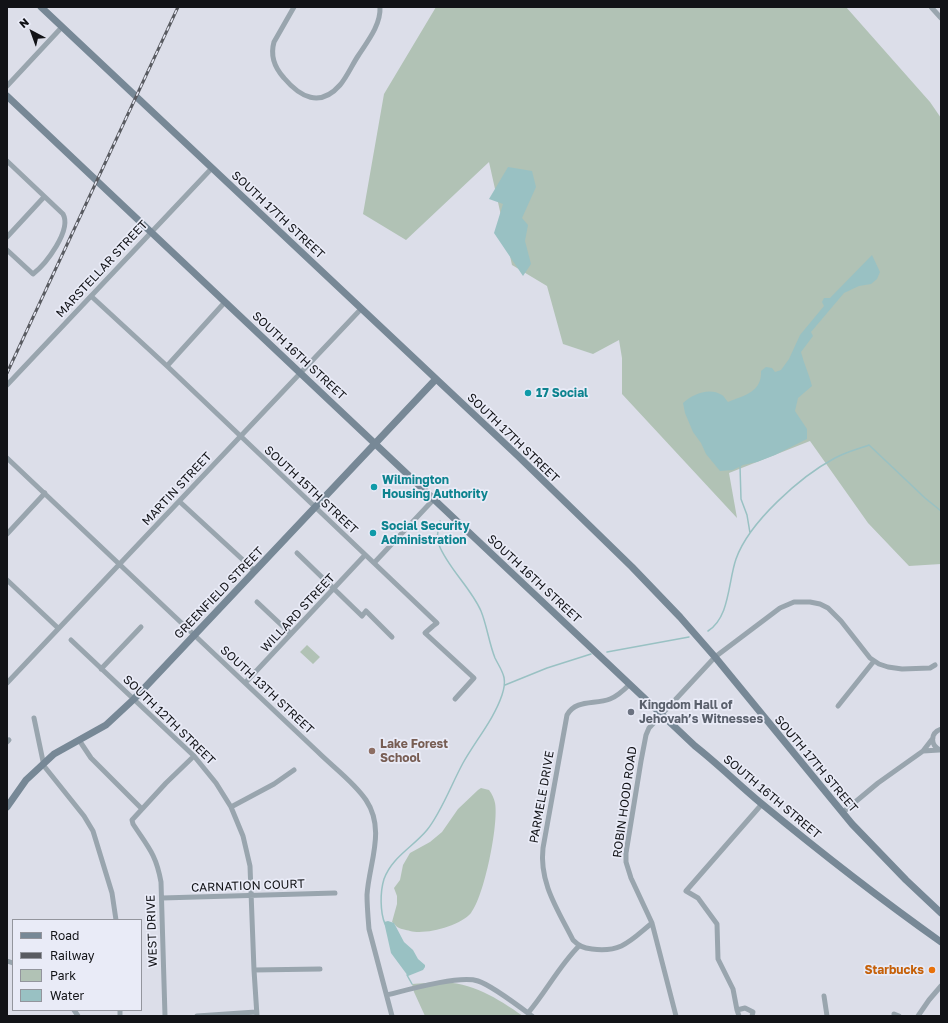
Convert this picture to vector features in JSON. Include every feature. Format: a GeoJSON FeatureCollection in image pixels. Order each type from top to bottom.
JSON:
{"type":"FeatureCollection","features":[{"type":"Feature","properties":{"kind":"main road","name":"SOUTH 17TH STREET"},"geometry":{"type":"LineString","coordinates":[[41,7],[611,546],[675,612],[715,657],[842,813],[906,880],[941,913]]}},
{"type":"Feature","properties":{"kind":"main road","name":"SOUTH 16TH STREET"},"geometry":{"type":"LineString","coordinates":[[7,96],[695,746],[762,804],[863,885],[941,942]]}},
{"type":"Feature","properties":{"kind":"main road","name":"GREENFIELD STREET"},"geometry":{"type":"LineString","coordinates":[[7,807],[26,780],[43,763],[54,754],[106,725],[134,699],[436,379]]}},
{"type":"Feature","properties":{"kind":"street"},"geometry":{"type":"LineString","coordinates":[[294,7],[274,42],[272,48],[272,58],[277,69],[290,86],[301,94],[315,98],[331,93],[342,82],[374,30],[380,17],[380,7]]}},
{"type":"Feature","properties":{"kind":"street"},"geometry":{"type":"LineString","coordinates":[[931,7],[941,18]]}},
{"type":"Feature","properties":{"kind":"street"},"geometry":{"type":"LineString","coordinates":[[7,86],[62,27]]}},
{"type":"Feature","properties":{"kind":"street"},"geometry":{"type":"LineString","coordinates":[[7,162],[65,218],[62,234],[53,251],[33,274],[7,250]]}},
{"type":"Feature","properties":{"kind":"street","name":"MARSTELLAR STREET"},"geometry":{"type":"LineString","coordinates":[[7,385],[212,168]]}},
{"type":"Feature","properties":{"kind":"street"},"geometry":{"type":"LineString","coordinates":[[7,237],[44,197]]}},
{"type":"Feature","properties":{"kind":"street","name":"SOUTH 15TH STREET"},"geometry":{"type":"LineString","coordinates":[[91,296],[167,366],[437,623],[425,633],[474,678],[455,699]]}},
{"type":"Feature","properties":{"kind":"street"},"geometry":{"type":"LineString","coordinates":[[167,366],[226,302]]}},
{"type":"Feature","properties":{"kind":"street","name":"MARTIN STREET"},"geometry":{"type":"LineString","coordinates":[[7,683],[180,502],[300,372],[361,309]]}},
{"type":"Feature","properties":{"kind":"street","name":"SOUTH 13TH STREET"},"geometry":{"type":"LineString","coordinates":[[7,458],[357,789],[365,799],[372,811],[375,823],[376,839],[368,892],[369,929],[387,995],[391,1016]]}},
{"type":"Feature","properties":{"kind":"street"},"geometry":{"type":"LineString","coordinates":[[7,534],[45,494]]}},
{"type":"Feature","properties":{"kind":"street"},"geometry":{"type":"LineString","coordinates":[[374,563],[434,499]]}},
{"type":"Feature","properties":{"kind":"street"},"geometry":{"type":"LineString","coordinates":[[180,502],[255,571]]}},
{"type":"Feature","properties":{"kind":"street"},"geometry":{"type":"LineString","coordinates":[[297,553],[362,616],[366,611],[392,637]]}},
{"type":"Feature","properties":{"kind":"street","name":"WILLARD STREET"},"geometry":{"type":"LineString","coordinates":[[245,683],[365,555]]}},
{"type":"Feature","properties":{"kind":"street"},"geometry":{"type":"LineString","coordinates":[[7,580],[58,628]]}},
{"type":"Feature","properties":{"kind":"street","name":"ROBIN HOOD ROAD"},"geometry":{"type":"LineString","coordinates":[[676,1016],[652,923],[630,878],[626,862],[626,853],[646,735],[649,728],[715,657],[780,608],[794,602],[802,601],[820,604],[828,608],[841,621],[874,661]]}},
{"type":"Feature","properties":{"kind":"street"},"geometry":{"type":"LineString","coordinates":[[257,602],[291,634]]}},
{"type":"Feature","properties":{"kind":"street"},"geometry":{"type":"LineString","coordinates":[[101,669],[141,627]]}},
{"type":"Feature","properties":{"kind":"street","name":"SOUTH 12TH STREET"},"geometry":{"type":"LineString","coordinates":[[70,640],[194,756],[216,783],[231,807],[241,831],[250,866],[256,1014]]}},
{"type":"Feature","properties":{"kind":"street"},"geometry":{"type":"LineString","coordinates":[[838,706],[874,661],[888,667],[902,669],[930,668],[935,665]]}},
{"type":"Feature","properties":{"kind":"street","name":"PARMELE DRIVE"},"geometry":{"type":"LineString","coordinates":[[579,946],[573,940],[550,893],[545,881],[542,863],[565,720],[573,707],[610,699],[619,694],[630,684]]}},
{"type":"Feature","properties":{"kind":"street"},"geometry":{"type":"LineString","coordinates":[[34,718],[43,763],[48,773],[84,816],[93,831],[112,892],[116,919]]}},
{"type":"Feature","properties":{"kind":"street"},"geometry":{"type":"LineString","coordinates":[[842,813],[878,783],[923,751],[936,732],[941,729]]}},
{"type":"Feature","properties":{"kind":"street"},"geometry":{"type":"LineString","coordinates":[[933,738],[934,746],[940,750]]}},
{"type":"Feature","properties":{"kind":"street"},"geometry":{"type":"LineString","coordinates":[[79,740],[91,758],[141,808],[178,769],[194,756]]}},
{"type":"Feature","properties":{"kind":"street"},"geometry":{"type":"LineString","coordinates":[[923,751],[940,750]]}},
{"type":"Feature","properties":{"kind":"street"},"geometry":{"type":"LineString","coordinates":[[231,807],[274,784],[294,770]]}},
{"type":"Feature","properties":{"kind":"street"},"geometry":{"type":"LineString","coordinates":[[739,1016],[733,989],[718,959],[717,924],[698,898],[686,891],[762,804]]}},
{"type":"Feature","properties":{"kind":"street","name":"WEST DRIVE"},"geometry":{"type":"LineString","coordinates":[[141,808],[132,822],[149,847],[157,864],[161,882],[165,1016]]}},
{"type":"Feature","properties":{"kind":"street","name":"CARNATION COURT"},"geometry":{"type":"LineString","coordinates":[[162,898],[335,893]]}},
{"type":"Feature","properties":{"kind":"street"},"geometry":{"type":"LineString","coordinates":[[387,995],[456,980],[471,979],[481,982],[530,1014],[568,958],[579,946],[594,949],[613,950],[625,945],[652,923]]}},
{"type":"Feature","properties":{"kind":"street"},"geometry":{"type":"LineString","coordinates":[[254,970],[320,969]]}},
{"type":"Feature","properties":{"kind":"street"},"geometry":{"type":"LineString","coordinates":[[918,1016],[941,986]]}},
{"type":"Feature","properties":{"kind":"street"},"geometry":{"type":"LineString","coordinates":[[824,996],[827,1016]]}},
{"type":"Feature","properties":{"kind":"street"},"geometry":{"type":"LineString","coordinates":[[737,1010],[744,1008],[750,1010],[753,1012],[752,1016]]}},
{"type":"Feature","properties":{"kind":"street"},"geometry":{"type":"LineString","coordinates":[[197,1016],[256,1014]]}},
{"type":"Feature","properties":{"kind":"street"},"geometry":{"type":"LineString","coordinates":[[894,1016],[894,1014],[900,1016]]}},
{"type":"Feature","properties":{"kind":"green space"},"geometry":{"type":"Polygon","coordinates":[[[436,7],[846,7],[930,102],[941,118],[941,564],[909,566],[868,523],[810,441],[729,473],[737,518],[622,394],[622,358],[619,340],[593,354],[563,344],[547,286],[512,265],[489,162],[406,240],[363,214],[384,94],[436,7]]]}},
{"type":"Feature","properties":{"kind":"green space"},"geometry":{"type":"Polygon","coordinates":[[[307,645],[320,657],[313,664],[300,652],[307,645]]]}},
{"type":"Feature","properties":{"kind":"green space"},"geometry":{"type":"Polygon","coordinates":[[[481,788],[489,790],[492,795],[496,813],[493,843],[481,892],[476,905],[466,918],[442,928],[425,932],[417,932],[397,927],[392,922],[397,904],[397,896],[394,888],[400,880],[403,865],[410,853],[430,842],[442,832],[458,809],[481,788]]]}},
{"type":"Feature","properties":{"kind":"green space"},"geometry":{"type":"Polygon","coordinates":[[[439,982],[462,985],[484,992],[523,1016],[425,1016],[412,984],[439,982]]]}},
{"type":"Feature","properties":{"kind":"water"},"geometry":{"type":"Polygon","coordinates":[[[508,167],[532,171],[536,187],[522,218],[528,225],[525,241],[531,264],[523,276],[494,233],[503,204],[489,199],[508,167]]]}},
{"type":"Feature","properties":{"kind":"water"},"geometry":{"type":"Polygon","coordinates":[[[872,255],[880,272],[877,279],[871,284],[859,286],[844,293],[811,332],[813,336],[801,352],[812,386],[798,398],[795,411],[807,429],[807,439],[757,462],[743,465],[733,470],[720,471],[706,454],[701,443],[693,432],[685,413],[683,403],[696,394],[707,392],[722,395],[728,402],[751,392],[759,384],[761,371],[766,367],[772,368],[775,372],[781,370],[789,359],[800,335],[824,306],[822,302],[824,298],[830,298],[872,255]]]}},
{"type":"Feature","properties":{"kind":"water"},"geometry":{"type":"Polygon","coordinates":[[[388,921],[394,923],[404,942],[413,950],[418,959],[425,965],[423,970],[408,976],[391,953],[384,922],[388,921]]]}},
{"type":"Feature","properties":{"kind":"waterway"},"geometry":{"type":"LineString","coordinates":[[708,631],[721,617],[736,559],[752,530],[792,488],[807,476],[835,458],[869,445],[925,498],[941,511]]}},
{"type":"Feature","properties":{"kind":"waterway"},"geometry":{"type":"LineString","coordinates":[[741,465],[741,499],[747,515],[750,533]]}},
{"type":"Feature","properties":{"kind":"waterway"},"geometry":{"type":"LineString","coordinates":[[385,924],[381,908],[381,896],[384,879],[388,871],[397,858],[421,836],[432,823],[442,807],[463,763],[499,704],[504,689],[502,671],[495,658],[481,611],[471,594],[448,562],[439,545],[437,536],[440,521]]}},
{"type":"Feature","properties":{"kind":"waterway"},"geometry":{"type":"LineString","coordinates":[[607,652],[689,637]]}},
{"type":"Feature","properties":{"kind":"waterway"},"geometry":{"type":"LineString","coordinates":[[505,685],[547,668],[591,654]]}},
{"type":"Feature","properties":{"kind":"waterway"},"geometry":{"type":"LineString","coordinates":[[407,975],[412,984]]}},
{"type":"Feature","properties":{"kind":"railway"},"geometry":{"type":"LineString","coordinates":[[7,373],[178,7]]}},
{"type":"Feature","properties":{"kind":"place","name":"17 Social"},"geometry":{"type":"Point","coordinates":[528,393]}},
{"type":"Feature","properties":{"kind":"place","name":"Wilmington Housing Authority"},"geometry":{"type":"Point","coordinates":[374,487]}},
{"type":"Feature","properties":{"kind":"place","name":"Social Security Administration"},"geometry":{"type":"Point","coordinates":[373,533]}},
{"type":"Feature","properties":{"kind":"place","name":"Kingdom Hall of Jehovah’s Witnesses"},"geometry":{"type":"Point","coordinates":[631,712]}},
{"type":"Feature","properties":{"kind":"place","name":"Lake Forest School"},"geometry":{"type":"Point","coordinates":[372,751]}},
{"type":"Feature","properties":{"kind":"place","name":"Starbucks"},"geometry":{"type":"Point","coordinates":[932,970]}}]}
